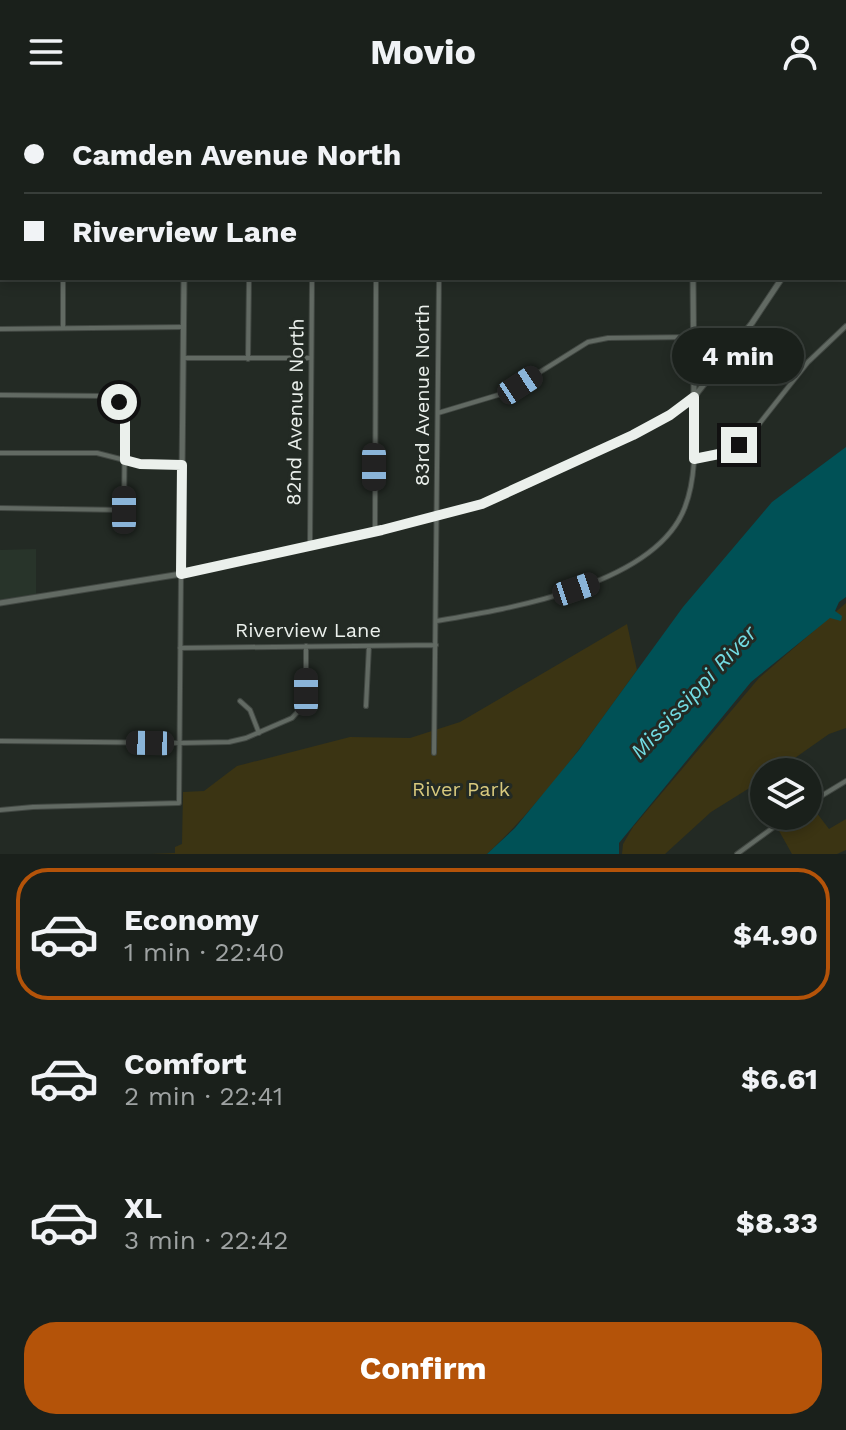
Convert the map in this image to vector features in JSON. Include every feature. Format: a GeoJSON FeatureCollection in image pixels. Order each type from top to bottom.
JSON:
{"type":"FeatureCollection","features":[{"type":"Feature","properties":{"kind":"street"},"geometry":{"type":"LineString","coordinates":[[63,280],[63,328]]}},
{"type":"Feature","properties":{"kind":"street"},"geometry":{"type":"LineString","coordinates":[[0,810],[179,803],[184,280]]}},
{"type":"Feature","properties":{"kind":"street"},"geometry":{"type":"LineString","coordinates":[[248,359],[249,280]]}},
{"type":"Feature","properties":{"kind":"street","name":"82nd Avenue North"},"geometry":{"type":"LineString","coordinates":[[310,546],[312,280]]}},
{"type":"Feature","properties":{"kind":"street"},"geometry":{"type":"LineString","coordinates":[[375,532],[376,280]]}},
{"type":"Feature","properties":{"kind":"street","name":"83rd Avenue North"},"geometry":{"type":"LineString","coordinates":[[434,753],[439,280]]}},
{"type":"Feature","properties":{"kind":"street"},"geometry":{"type":"LineString","coordinates":[[436,621],[499,611],[606,578],[652,552],[672,531],[684,512],[694,459],[693,280]]}},
{"type":"Feature","properties":{"kind":"street"},"geometry":{"type":"LineString","coordinates":[[0,603],[181,574],[375,532],[482,504],[648,428],[694,397],[752,323],[781,280]]}},
{"type":"Feature","properties":{"kind":"street"},"geometry":{"type":"LineString","coordinates":[[694,459],[729,450],[748,438],[808,362],[846,326]]}},
{"type":"Feature","properties":{"kind":"street"},"geometry":{"type":"LineString","coordinates":[[0,329],[184,327]]}},
{"type":"Feature","properties":{"kind":"street"},"geometry":{"type":"LineString","coordinates":[[438,413],[508,392],[588,342],[608,338],[693,337]]}},
{"type":"Feature","properties":{"kind":"street"},"geometry":{"type":"LineString","coordinates":[[694,357],[697,365],[704,370],[719,365]]}},
{"type":"Feature","properties":{"kind":"street"},"geometry":{"type":"LineString","coordinates":[[184,358],[311,358]]}},
{"type":"Feature","properties":{"kind":"street"},"geometry":{"type":"LineString","coordinates":[[0,395],[102,395],[114,398],[125,413],[124,510],[0,508]]}},
{"type":"Feature","properties":{"kind":"street"},"geometry":{"type":"LineString","coordinates":[[0,453],[97,453],[140,464],[182,465]]}},
{"type":"Feature","properties":{"kind":"street","name":"Riverview Lane"},"geometry":{"type":"LineString","coordinates":[[180,648],[436,645]]}},
{"type":"Feature","properties":{"kind":"street"},"geometry":{"type":"LineString","coordinates":[[0,741],[229,742],[259,733],[301,714],[306,692],[306,646]]}},
{"type":"Feature","properties":{"kind":"street"},"geometry":{"type":"LineString","coordinates":[[366,706],[369,646]]}},
{"type":"Feature","properties":{"kind":"street"},"geometry":{"type":"LineString","coordinates":[[240,701],[250,710],[259,733]]}},
{"type":"Feature","properties":{"kind":"street"},"geometry":{"type":"LineString","coordinates":[[822,796],[846,781]]}},
{"type":"Feature","properties":{"kind":"street"},"geometry":{"type":"LineString","coordinates":[[738,854],[770,830]]}},
{"type":"Feature","properties":{"kind":"shaded area"},"geometry":{"type":"Polygon","coordinates":[[[36,549],[36,594],[0,600],[0,550],[36,549]]]}},
{"type":"Feature","properties":{"kind":"green space"},"geometry":{"type":"Polygon","coordinates":[[[846,603],[846,728],[829,734],[795,758],[750,758],[750,788],[711,812],[665,854],[622,854],[623,844],[633,827],[759,678],[846,603]]]}},
{"type":"Feature","properties":{"kind":"green space","name":"River Park"},"geometry":{"type":"Polygon","coordinates":[[[627,624],[637,670],[548,789],[487,854],[151,854],[175,853],[175,847],[182,844],[183,792],[204,791],[237,766],[350,737],[410,738],[460,722],[627,624]]]}},
{"type":"Feature","properties":{"kind":"green space"},"geometry":{"type":"Polygon","coordinates":[[[846,819],[846,850],[837,854],[792,854],[779,830],[822,830],[822,820],[829,829],[846,819]]]}},
{"type":"Feature","properties":{"kind":"water","name":"Mississippi River"},"geometry":{"type":"Polygon","coordinates":[[[846,447],[846,597],[839,602],[835,611],[842,616],[841,621],[830,618],[751,682],[619,843],[619,854],[487,854],[515,828],[579,750],[683,607],[772,502],[846,447]]]}},
{"type":"Feature","properties":{"kind":"route"},"geometry":{"type":"LineString","coordinates":[[119,402],[125,413],[125,460],[140,464],[182,465],[181,574],[382,530],[482,504],[633,435],[670,415],[694,397],[694,459],[719,454],[739,445]]}}]}
